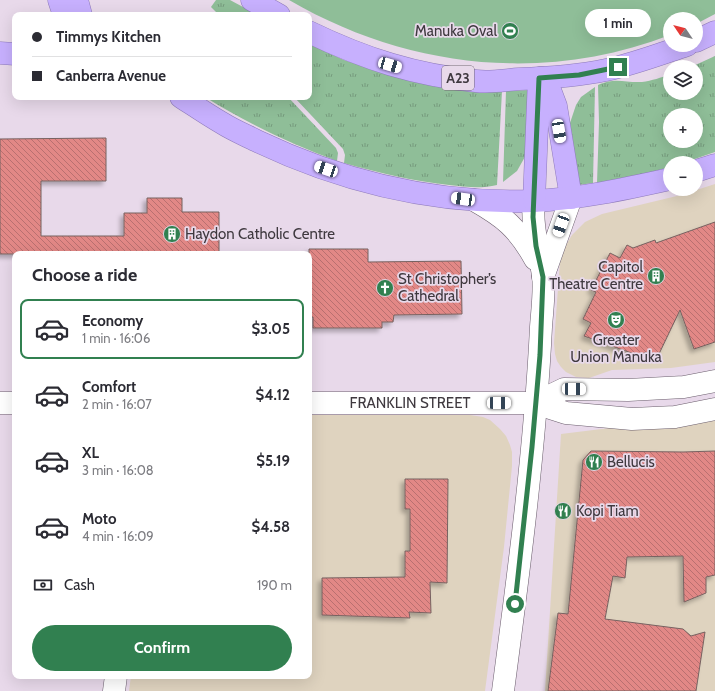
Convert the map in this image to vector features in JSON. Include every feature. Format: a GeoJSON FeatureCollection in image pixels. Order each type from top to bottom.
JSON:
{"type":"FeatureCollection","features":[{"type":"Feature","properties":{"kind":"highway"},"geometry":{"type":"LineString","coordinates":[[59,0],[63,12]]}},
{"type":"Feature","properties":{"kind":"highway"},"geometry":{"type":"LineString","coordinates":[[77,0],[80,12]]}},
{"type":"Feature","properties":{"kind":"highway"},"geometry":{"type":"LineString","coordinates":[[252,0],[274,12]]}},
{"type":"Feature","properties":{"kind":"highway"},"geometry":{"type":"LineString","coordinates":[[703,38],[715,32]]}},
{"type":"Feature","properties":{"kind":"highway","name":"A23"},"geometry":{"type":"LineString","coordinates":[[312,33],[342,48],[413,71],[478,81],[579,75],[639,62],[667,52]]}},
{"type":"Feature","properties":{"kind":"highway"},"geometry":{"type":"LineString","coordinates":[[0,54],[12,54]]}},
{"type":"Feature","properties":{"kind":"highway"},"geometry":{"type":"LineString","coordinates":[[541,78],[550,90],[556,106],[571,198]]}},
{"type":"Feature","properties":{"kind":"highway"},"geometry":{"type":"LineString","coordinates":[[534,200],[541,78]]}},
{"type":"Feature","properties":{"kind":"highway"},"geometry":{"type":"LineString","coordinates":[[186,100],[222,124],[279,151],[336,173],[392,188],[474,200],[534,200],[571,198],[663,180]]}},
{"type":"Feature","properties":{"kind":"highway"},"geometry":{"type":"LineString","coordinates":[[703,169],[715,165]]}},
{"type":"Feature","properties":{"kind":"street"},"geometry":{"type":"LineString","coordinates":[[543,276],[571,198]]}},
{"type":"Feature","properties":{"kind":"street"},"geometry":{"type":"LineString","coordinates":[[474,200],[504,219],[518,231],[530,250],[543,276]]}},
{"type":"Feature","properties":{"kind":"street"},"geometry":{"type":"LineString","coordinates":[[502,691],[517,594],[540,355],[543,276],[535,238],[533,217],[534,200]]}},
{"type":"Feature","properties":{"kind":"street","name":"FRANKLIN STREET"},"geometry":{"type":"LineString","coordinates":[[535,403],[564,389],[628,390],[684,387],[715,381]]}},
{"type":"Feature","properties":{"kind":"street"},"geometry":{"type":"LineString","coordinates":[[0,403],[12,403]]}},
{"type":"Feature","properties":{"kind":"street","name":"FRANKLIN STREET"},"geometry":{"type":"LineString","coordinates":[[312,403],[535,403],[566,413],[632,419],[675,417],[715,409]]}},
{"type":"Feature","properties":{"kind":"street"},"geometry":{"type":"LineString","coordinates":[[114,691],[116,679]]}},
{"type":"Feature","properties":{"kind":"shaded area"},"geometry":{"type":"Polygon","coordinates":[[[715,184],[715,362],[671,368],[612,370],[589,378],[576,377],[566,372],[557,361],[554,343],[560,261],[566,245],[572,235],[585,222],[602,214],[677,196],[703,196],[703,188],[715,184]]]}},
{"type":"Feature","properties":{"kind":"shaded area"},"geometry":{"type":"Polygon","coordinates":[[[312,415],[470,415],[483,417],[490,420],[506,436],[512,452],[512,466],[504,547],[485,691],[129,691],[131,679],[312,679],[312,415]]]}},
{"type":"Feature","properties":{"kind":"shaded area"},"geometry":{"type":"Polygon","coordinates":[[[715,415],[715,691],[545,691],[561,434],[715,415]]]}},
{"type":"Feature","properties":{"kind":"green space"},"geometry":{"type":"Polygon","coordinates":[[[216,0],[230,0],[252,12],[216,12],[211,7],[216,0]]]}},
{"type":"Feature","properties":{"kind":"green space","name":"Manuka Oval"},"geometry":{"type":"Polygon","coordinates":[[[289,0],[715,0],[715,14],[703,20],[703,12],[663,12],[663,37],[622,50],[573,60],[524,63],[476,61],[427,54],[380,41],[334,23],[289,0]]]}},
{"type":"Feature","properties":{"kind":"green space"},"geometry":{"type":"Polygon","coordinates":[[[312,45],[344,60],[369,68],[502,91],[497,185],[485,187],[461,186],[422,181],[370,170],[344,163],[345,155],[343,149],[297,100],[312,100],[312,45]]]}},
{"type":"Feature","properties":{"kind":"green space"},"geometry":{"type":"Polygon","coordinates":[[[715,56],[715,152],[703,156],[663,156],[663,169],[597,183],[599,122],[598,85],[610,81],[646,81],[663,77],[663,100],[703,100],[703,62],[715,56]]]}},
{"type":"Feature","properties":{"kind":"green space"},"geometry":{"type":"Polygon","coordinates":[[[595,87],[593,183],[578,185],[570,123],[576,105],[581,97],[595,87]]]}},
{"type":"Feature","properties":{"kind":"green space"},"geometry":{"type":"Polygon","coordinates":[[[530,90],[526,155],[517,171],[503,182],[506,91],[530,90]]]}},
{"type":"Feature","properties":{"kind":"green space"},"geometry":{"type":"Polygon","coordinates":[[[210,100],[291,100],[336,148],[338,153],[337,161],[302,147],[237,116],[210,100]]]}},
{"type":"Feature","properties":{"kind":"building"},"geometry":{"type":"Polygon","coordinates":[[[106,138],[106,181],[41,181],[41,236],[124,236],[124,213],[147,213],[147,198],[182,198],[182,212],[219,212],[219,251],[12,251],[12,254],[0,254],[0,139],[106,138]]]}},
{"type":"Feature","properties":{"kind":"building","name":"Capitol Theatre Centre"},"geometry":{"type":"Polygon","coordinates":[[[715,222],[715,342],[694,349],[680,310],[658,356],[648,352],[637,355],[584,336],[591,323],[583,319],[596,292],[591,290],[610,253],[620,258],[627,245],[633,248],[655,240],[656,243],[715,222]]]}},
{"type":"Feature","properties":{"kind":"building","name":"St Christopher’s Cathedral"},"geometry":{"type":"Polygon","coordinates":[[[309,249],[368,249],[368,262],[461,261],[462,314],[394,315],[393,322],[382,322],[382,328],[313,328],[312,251],[309,251],[309,249]]]}},
{"type":"Feature","properties":{"kind":"building"},"geometry":{"type":"Polygon","coordinates":[[[591,451],[715,451],[715,575],[706,577],[706,593],[684,602],[683,556],[627,557],[625,578],[613,576],[605,619],[683,629],[691,636],[705,632],[696,691],[548,691],[558,613],[568,614],[583,460],[591,451]]]}},
{"type":"Feature","properties":{"kind":"building"},"geometry":{"type":"Polygon","coordinates":[[[405,479],[448,479],[447,583],[430,582],[431,613],[409,612],[410,618],[322,615],[322,578],[405,577],[405,551],[410,551],[410,509],[405,509],[405,479]]]}},
{"type":"Feature","properties":{"kind":"place","name":"Manuka Oval"},"geometry":{"type":"Point","coordinates":[510,31]}},
{"type":"Feature","properties":{"kind":"place","name":"Haydon Catholic Centre"},"geometry":{"type":"Point","coordinates":[172,234]}},
{"type":"Feature","properties":{"kind":"place","name":"Capitol Theatre Centre"},"geometry":{"type":"Point","coordinates":[656,276]}},
{"type":"Feature","properties":{"kind":"place","name":"St Christopher’s Cathedral"},"geometry":{"type":"Point","coordinates":[385,288]}},
{"type":"Feature","properties":{"kind":"place","name":"Greater Union Manuka"},"geometry":{"type":"Point","coordinates":[616,320]}},
{"type":"Feature","properties":{"kind":"place","name":"Bellucis"},"geometry":{"type":"Point","coordinates":[594,462]}},
{"type":"Feature","properties":{"kind":"place","name":"Kopi Tiam"},"geometry":{"type":"Point","coordinates":[563,511]}},
{"type":"Feature","properties":{"kind":"route"},"geometry":{"type":"LineString","coordinates":[[515,604],[532,447],[540,355],[543,277],[536,246],[533,217],[539,78],[579,75],[618,67]]}}]}
